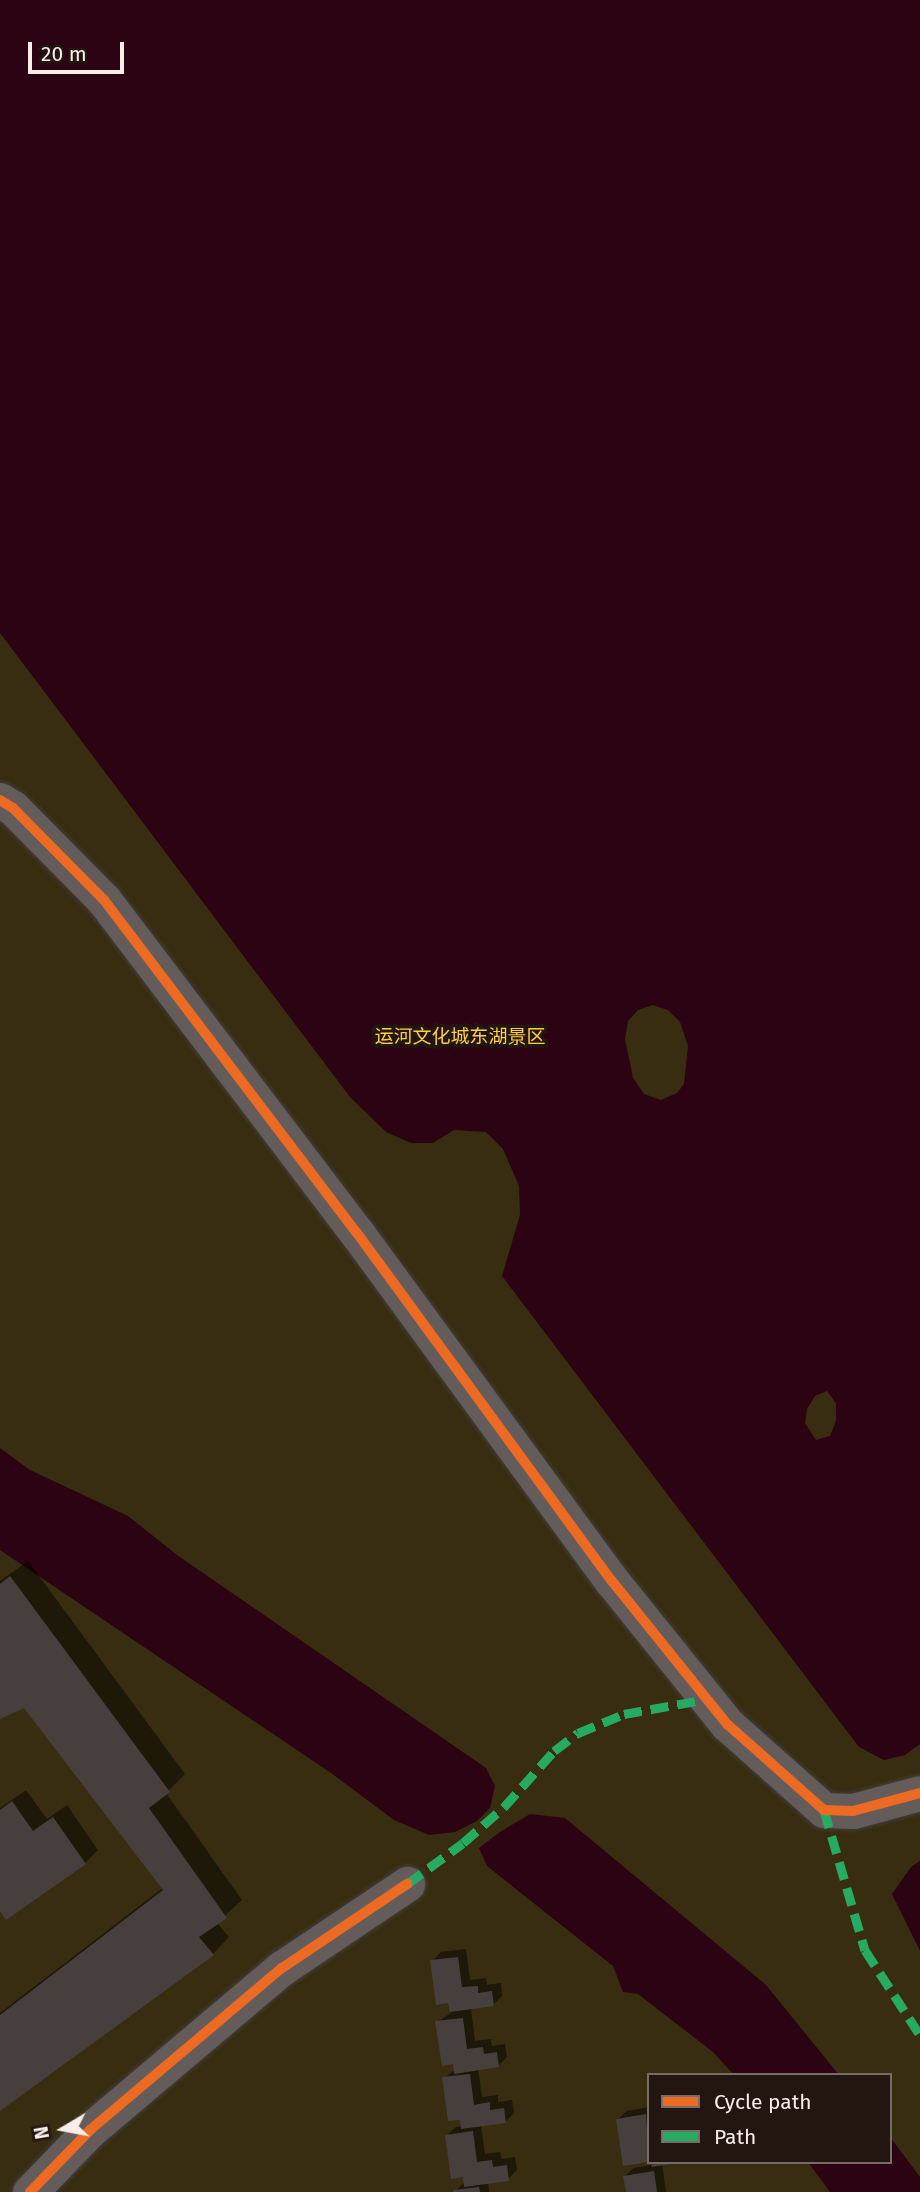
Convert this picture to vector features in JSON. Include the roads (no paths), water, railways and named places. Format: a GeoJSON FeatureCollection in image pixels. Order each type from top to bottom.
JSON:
{"type":"FeatureCollection","features":[{"type":"Feature","properties":{"kind":"street"},"geometry":{"type":"LineString","coordinates":[[0,800],[13,808],[104,900],[357,1233],[612,1581],[727,1724],[824,1810],[853,1811],[920,1793]]}},
{"type":"Feature","properties":{"kind":"street"},"geometry":{"type":"LineString","coordinates":[[30,2192],[90,2130],[282,1968],[407,1884]]}},
{"type":"Feature","properties":{"kind":"park label","name":"运河文化城东湖景区"},"geometry":{"type":"Point","coordinates":[460,1037]}}]}
